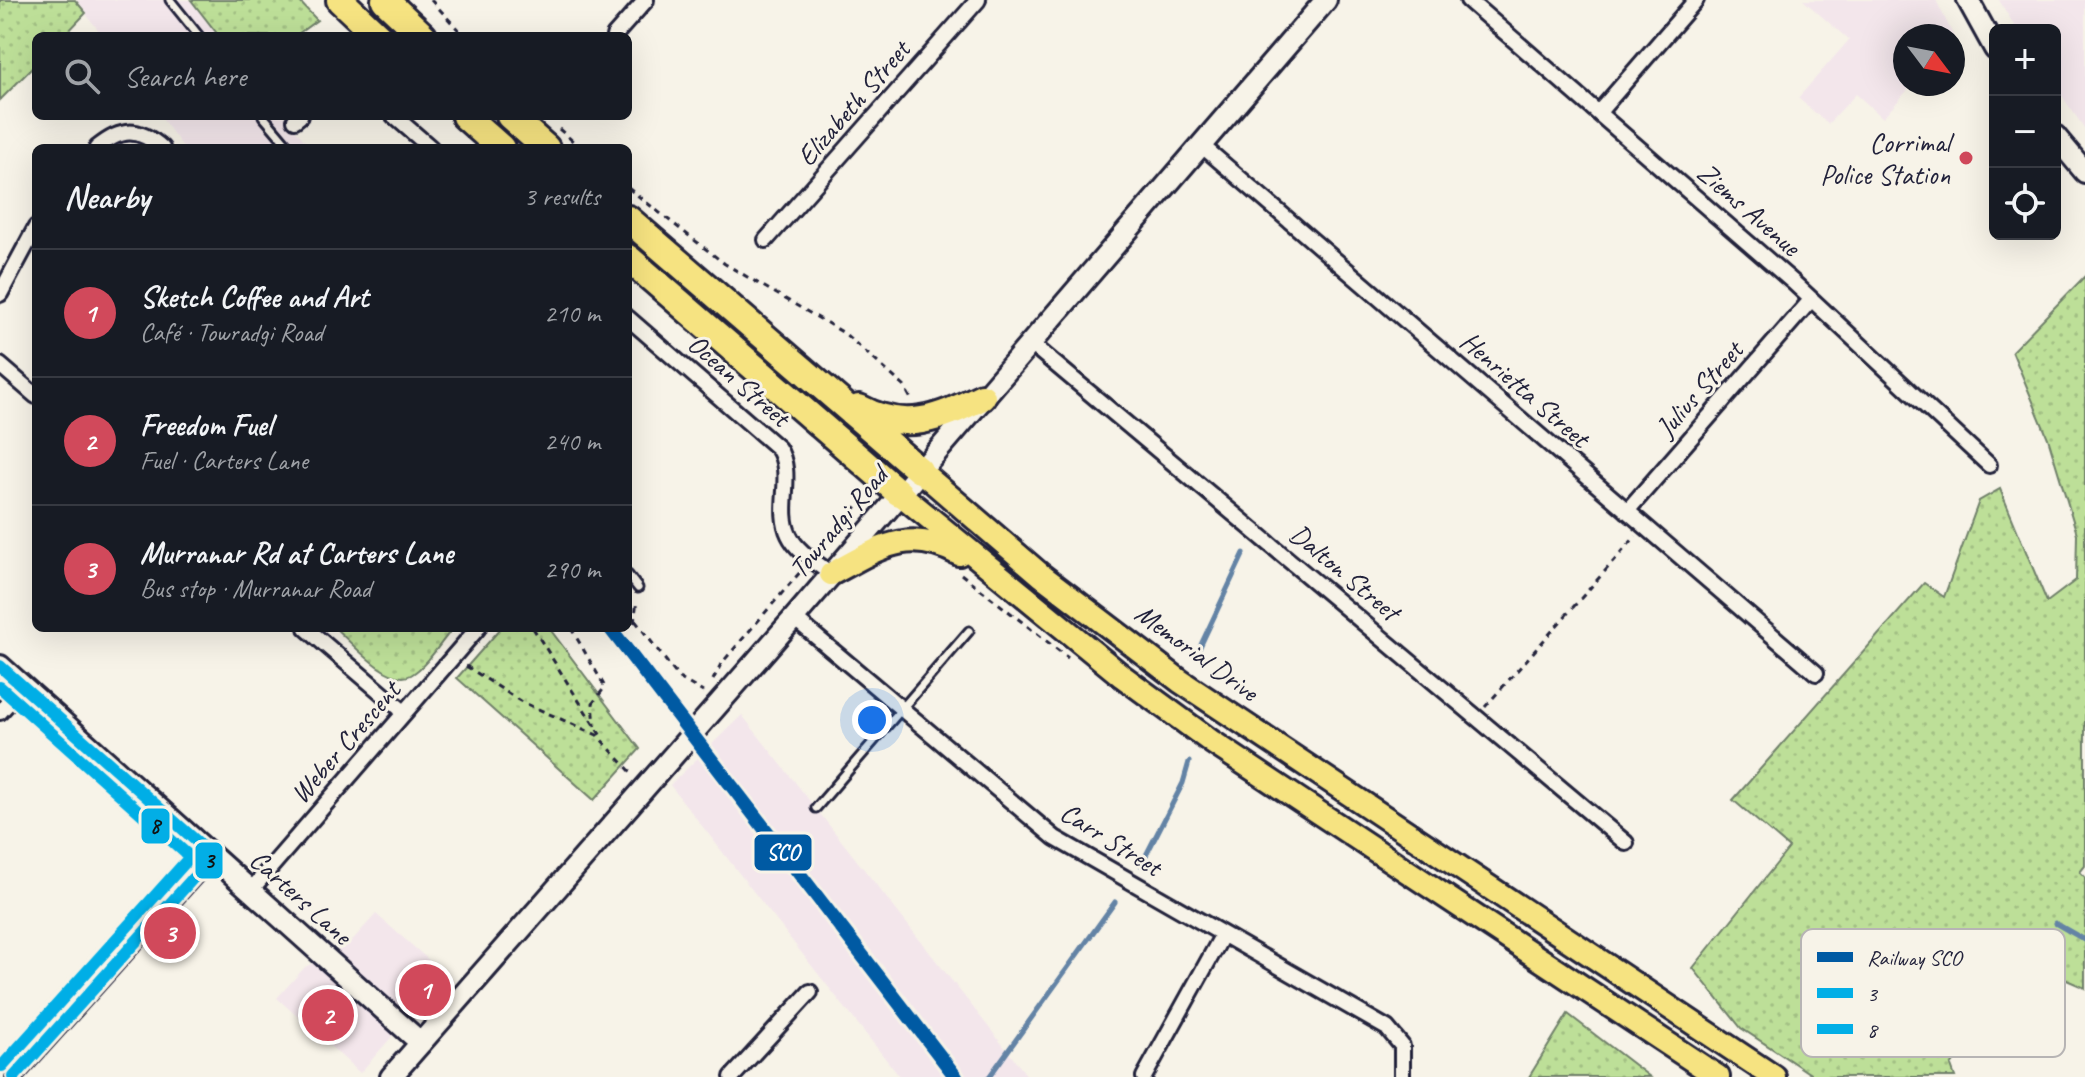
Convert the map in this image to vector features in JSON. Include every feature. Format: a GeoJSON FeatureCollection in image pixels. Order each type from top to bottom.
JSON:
{"type":"FeatureCollection","features":[{"type":"Feature","properties":{"kind":"highway"},"geometry":{"type":"LineString","coordinates":[[340,0],[374,32]]}},
{"type":"Feature","properties":{"kind":"highway"},"geometry":{"type":"LineString","coordinates":[[385,0],[419,32]]}},
{"type":"Feature","properties":{"kind":"highway"},"geometry":{"type":"LineString","coordinates":[[470,120],[496,144]]}},
{"type":"Feature","properties":{"kind":"highway"},"geometry":{"type":"LineString","coordinates":[[518,120],[550,136]]}},
{"type":"Feature","properties":{"kind":"highway","name":"Memorial Drive"},"geometry":{"type":"LineString","coordinates":[[632,222],[919,470]]}},
{"type":"Feature","properties":{"kind":"highway"},"geometry":{"type":"LineString","coordinates":[[632,261],[899,493]]}},
{"type":"Feature","properties":{"kind":"highway"},"geometry":{"type":"LineString","coordinates":[[815,381],[868,413],[899,423],[936,419],[982,397]]}},
{"type":"Feature","properties":{"kind":"main road","name":"Towradgi Road"},"geometry":{"type":"LineString","coordinates":[[391,1077],[708,712],[794,618],[1326,0]]}},
{"type":"Feature","properties":{"kind":"main road"},"geometry":{"type":"LineString","coordinates":[[1968,0],[1989,38]]}},
{"type":"Feature","properties":{"kind":"main road"},"geometry":{"type":"LineString","coordinates":[[2061,143],[2085,172]]}},
{"type":"Feature","properties":{"kind":"main road","name":"Memorial Drive"},"geometry":{"type":"LineString","coordinates":[[919,470],[1041,575],[1180,681],[1774,1077]]}},
{"type":"Feature","properties":{"kind":"main road"},"geometry":{"type":"LineString","coordinates":[[899,493],[1008,584],[1212,742],[1718,1077]]}},
{"type":"Feature","properties":{"kind":"main road"},"geometry":{"type":"LineString","coordinates":[[831,574],[897,541],[920,540],[944,547],[1008,584]]}},
{"type":"Feature","properties":{"kind":"main road","name":"Carters Lane"},"geometry":{"type":"LineString","coordinates":[[0,666],[421,1043]]}},
{"type":"Feature","properties":{"kind":"street"},"geometry":{"type":"LineString","coordinates":[[618,32],[646,0]]}},
{"type":"Feature","properties":{"kind":"street","name":"Elizabeth Street"},"geometry":{"type":"LineString","coordinates":[[766,240],[978,0]]}},
{"type":"Feature","properties":{"kind":"street","name":"Ziems Avenue"},"geometry":{"type":"LineString","coordinates":[[1468,0],[1599,112],[1989,465]]}},
{"type":"Feature","properties":{"kind":"street"},"geometry":{"type":"LineString","coordinates":[[1599,112],[1696,0]]}},
{"type":"Feature","properties":{"kind":"street"},"geometry":{"type":"LineString","coordinates":[[399,120],[426,144]]}},
{"type":"Feature","properties":{"kind":"street"},"geometry":{"type":"LineString","coordinates":[[104,144],[126,131],[137,132],[156,144]]}},
{"type":"Feature","properties":{"kind":"street","name":"Henrietta Street"},"geometry":{"type":"LineString","coordinates":[[1200,144],[1816,673]]}},
{"type":"Feature","properties":{"kind":"street"},"geometry":{"type":"LineString","coordinates":[[0,294],[32,234]]}},
{"type":"Feature","properties":{"kind":"street","name":"Julius Street"},"geometry":{"type":"LineString","coordinates":[[1627,511],[1810,301]]}},
{"type":"Feature","properties":{"kind":"street","name":"Ocean Street"},"geometry":{"type":"LineString","coordinates":[[632,321],[778,448],[786,471],[788,533],[811,559],[831,574]]}},
{"type":"Feature","properties":{"kind":"street","name":"Dalton Street"},"geometry":{"type":"LineString","coordinates":[[1029,342],[1626,843]]}},
{"type":"Feature","properties":{"kind":"street"},"geometry":{"type":"LineString","coordinates":[[0,365],[32,393]]}},
{"type":"Feature","properties":{"kind":"street","name":"Carr Street"},"geometry":{"type":"LineString","coordinates":[[794,618],[1055,838],[1393,1033],[1404,1055],[1402,1077]]}},
{"type":"Feature","properties":{"kind":"street"},"geometry":{"type":"LineString","coordinates":[[311,632],[404,712]]}},
{"type":"Feature","properties":{"kind":"street","name":"Weber Crescent"},"geometry":{"type":"LineString","coordinates":[[251,890],[475,632]]}},
{"type":"Feature","properties":{"kind":"street"},"geometry":{"type":"LineString","coordinates":[[0,712],[23,687]]}},
{"type":"Feature","properties":{"kind":"street"},"geometry":{"type":"LineString","coordinates":[[14,1077],[213,856]]}},
{"type":"Feature","properties":{"kind":"street"},"geometry":{"type":"LineString","coordinates":[[1144,1077],[1222,936]]}},
{"type":"Feature","properties":{"kind":"street"},"geometry":{"type":"LineString","coordinates":[[732,1077],[810,992]]}},
{"type":"Feature","properties":{"kind":"lane"},"geometry":{"type":"LineString","coordinates":[[170,0],[196,32]]}},
{"type":"Feature","properties":{"kind":"lane"},"geometry":{"type":"LineString","coordinates":[[266,120],[287,144]]}},
{"type":"Feature","properties":{"kind":"lane"},"geometry":{"type":"LineString","coordinates":[[632,584],[636,592]]}},
{"type":"Feature","properties":{"kind":"lane"},"geometry":{"type":"LineString","coordinates":[[816,808],[969,631]]}},
{"type":"Feature","properties":{"kind":"path"},"geometry":{"type":"LineString","coordinates":[[431,0],[460,32]]}},
{"type":"Feature","properties":{"kind":"path"},"geometry":{"type":"LineString","coordinates":[[550,136],[571,144]]}},
{"type":"Feature","properties":{"kind":"path"},"geometry":{"type":"LineString","coordinates":[[632,191],[725,264],[844,333],[904,386],[912,403]]}},
{"type":"Feature","properties":{"kind":"path"},"geometry":{"type":"LineString","coordinates":[[632,619],[679,678],[706,694],[721,664],[865,497],[864,491]]}},
{"type":"Feature","properties":{"kind":"path"},"geometry":{"type":"LineString","coordinates":[[1478,716],[1645,526]]}},
{"type":"Feature","properties":{"kind":"path"},"geometry":{"type":"LineString","coordinates":[[958,571],[1064,657]]}},
{"type":"Feature","properties":{"kind":"path"},"geometry":{"type":"LineString","coordinates":[[634,623],[639,602],[636,592]]}},
{"type":"Feature","properties":{"kind":"path"},"geometry":{"type":"LineString","coordinates":[[535,632],[607,744],[631,772],[641,765]]}},
{"type":"Feature","properties":{"kind":"path"},"geometry":{"type":"LineString","coordinates":[[573,632],[605,687],[593,703],[596,730]]}},
{"type":"Feature","properties":{"kind":"path"},"geometry":{"type":"LineString","coordinates":[[454,656],[502,691],[586,729],[607,744]]}},
{"type":"Feature","properties":{"kind":"shaded area"},"geometry":{"type":"Polygon","coordinates":[[[75,0],[191,0],[216,32],[100,32],[75,0]]]}},
{"type":"Feature","properties":{"kind":"shaded area"},"geometry":{"type":"Polygon","coordinates":[[[1803,0],[1936,0],[1948,24],[1893,24],[1893,96],[1902,96],[1883,118],[1856,94],[1828,124],[1798,98],[1849,40],[1803,0]]]}},
{"type":"Feature","properties":{"kind":"shaded area"},"geometry":{"type":"Polygon","coordinates":[[[1999,0],[2085,0],[2085,129],[2061,95],[2061,24],[2013,24],[1999,0]]]}},
{"type":"Feature","properties":{"kind":"shaded area"},"geometry":{"type":"Polygon","coordinates":[[[163,120],[288,120],[307,144],[181,144],[163,120]]]}},
{"type":"Feature","properties":{"kind":"shaded area"},"geometry":{"type":"Polygon","coordinates":[[[742,715],[1028,1077],[900,1077],[815,970],[670,785],[742,715]]]}},
{"type":"Feature","properties":{"kind":"shaded area"},"geometry":{"type":"Polygon","coordinates":[[[376,914],[446,975],[360,1073],[277,998],[305,967],[347,946],[376,914]]]}},
{"type":"Feature","properties":{"kind":"green space"},"geometry":{"type":"Polygon","coordinates":[[[0,0],[75,0],[86,13],[68,32],[32,32],[32,68],[0,100],[0,0]]]}},
{"type":"Feature","properties":{"kind":"green space"},"geometry":{"type":"Polygon","coordinates":[[[191,0],[298,0],[317,20],[300,32],[216,32],[191,0]]]}},
{"type":"Feature","properties":{"kind":"green space"},"geometry":{"type":"Polygon","coordinates":[[[2085,276],[2085,866],[2080,872],[2085,877],[2085,988],[2065,979],[2065,929],[1801,929],[1801,1057],[1957,1057],[1951,1066],[1955,1077],[1815,1077],[1741,1028],[1693,968],[1789,848],[1733,800],[1924,583],[1944,597],[1979,501],[2000,489],[2047,602],[2076,580],[2077,534],[2048,438],[2012,351],[2085,276]]]}},
{"type":"Feature","properties":{"kind":"green space"},"geometry":{"type":"Polygon","coordinates":[[[339,632],[450,632],[423,666],[411,675],[392,675],[371,661],[339,632]]]}},
{"type":"Feature","properties":{"kind":"green space"},"geometry":{"type":"Polygon","coordinates":[[[497,632],[552,632],[640,749],[594,800],[457,678],[497,632]]]}},
{"type":"Feature","properties":{"kind":"green space"},"geometry":{"type":"Polygon","coordinates":[[[1568,1014],[1650,1077],[1529,1077],[1568,1014]]]}},
{"type":"Feature","properties":{"kind":"waterway"},"geometry":{"type":"LineString","coordinates":[[1198,651],[1244,553]]}},
{"type":"Feature","properties":{"kind":"waterway"},"geometry":{"type":"LineString","coordinates":[[1141,865],[1183,783],[1189,762]]}},
{"type":"Feature","properties":{"kind":"waterway"},"geometry":{"type":"LineString","coordinates":[[989,1077],[1115,902]]}},
{"type":"Feature","properties":{"kind":"waterway"},"geometry":{"type":"LineString","coordinates":[[2055,923],[2085,940]]}},
{"type":"Feature","properties":{"kind":"rail line","name":"SCO"},"geometry":{"type":"LineString","coordinates":[[613,632],[956,1077]]}},
{"type":"Feature","properties":{"kind":"transit line","name":"3"},"geometry":{"type":"LineString","coordinates":[[0,666],[213,856],[14,1077]]}},
{"type":"Feature","properties":{"kind":"transit line","name":"8"},"geometry":{"type":"LineString","coordinates":[[0,687],[190,857],[2,1066]]}},
{"type":"Feature","properties":{"kind":"place","name":"Corrimal Police Station"},"geometry":{"type":"Point","coordinates":[1966,158]}},
{"type":"Feature","properties":{"kind":"place","name":"Murranar Rd at Carters Lane"},"geometry":{"type":"Point","coordinates":[170,933]}},
{"type":"Feature","properties":{"kind":"place","name":"Sketch Coffee and Art"},"geometry":{"type":"Point","coordinates":[425,990]}},
{"type":"Feature","properties":{"kind":"place","name":"Freedom Fuel"},"geometry":{"type":"Point","coordinates":[328,1015]}}]}
